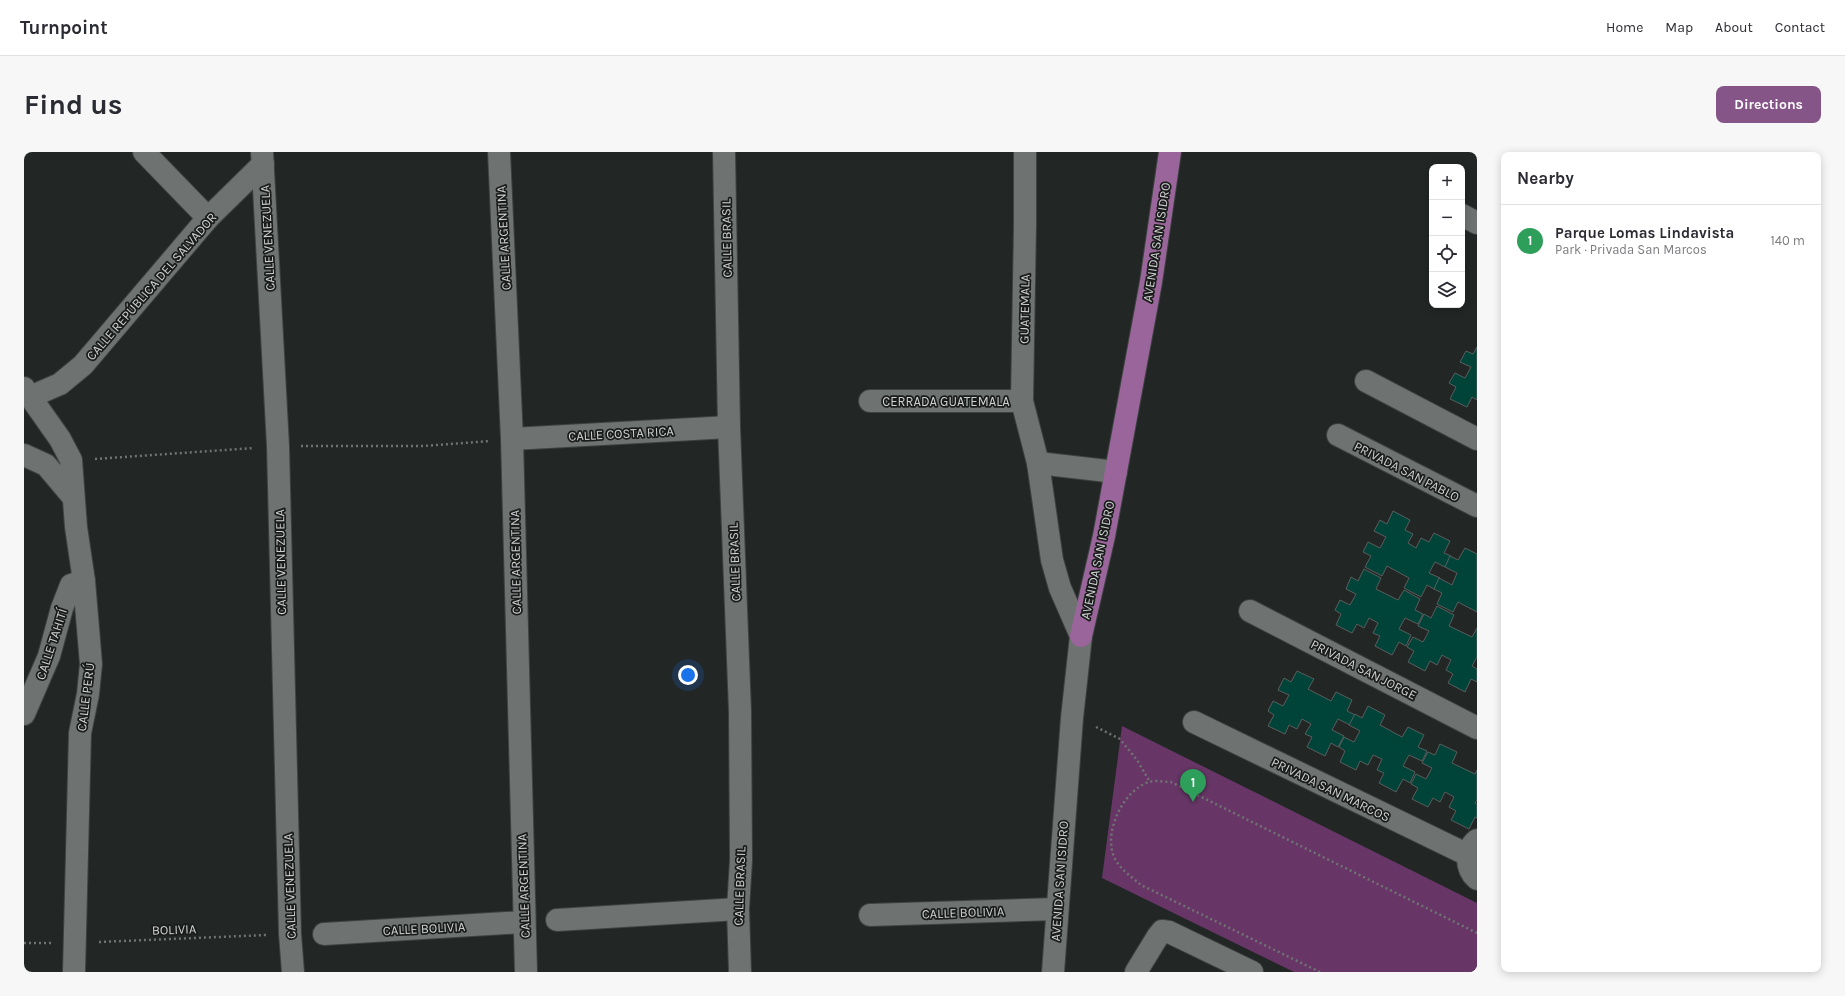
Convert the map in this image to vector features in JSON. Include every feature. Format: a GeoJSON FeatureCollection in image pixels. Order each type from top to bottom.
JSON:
{"type":"FeatureCollection","features":[{"type":"Feature","properties":{"kind":"main road","name":"AVENIDA SAN ISIDRO"},"geometry":{"type":"LineString","coordinates":[[1081,636],[1104,536],[1151,282],[1170,152]]}},
{"type":"Feature","properties":{"kind":"street"},"geometry":{"type":"LineString","coordinates":[[144,152],[208,218]]}},
{"type":"Feature","properties":{"kind":"street","name":"CALLE ARGENTINA"},"geometry":{"type":"LineString","coordinates":[[499,152],[512,439],[526,972]]}},
{"type":"Feature","properties":{"kind":"street","name":"CALLE BRASIL"},"geometry":{"type":"LineString","coordinates":[[724,152],[729,427],[740,711],[741,860],[738,909],[740,972]]}},
{"type":"Feature","properties":{"kind":"street","name":"GUATEMALA"},"geometry":{"type":"LineString","coordinates":[[1025,152],[1026,225],[1022,401],[1038,463],[1052,560],[1060,588],[1081,636]]}},
{"type":"Feature","properties":{"kind":"street","name":"CALLE REPÚBLICA DEL SALVADOR"},"geometry":{"type":"LineString","coordinates":[[27,392],[60,384],[83,365],[208,218],[262,158]]}},
{"type":"Feature","properties":{"kind":"street","name":"CALLE VENEZUELA"},"geometry":{"type":"LineString","coordinates":[[262,158],[278,446],[290,934],[293,972]]}},
{"type":"Feature","properties":{"kind":"street"},"geometry":{"type":"LineString","coordinates":[[1465,217],[1477,223]]}},
{"type":"Feature","properties":{"kind":"street"},"geometry":{"type":"LineString","coordinates":[[1366,381],[1477,438]]}},
{"type":"Feature","properties":{"kind":"street","name":"CALLE PERÚ"},"geometry":{"type":"LineString","coordinates":[[27,392],[66,449],[70,460],[73,497],[84,581],[91,664],[88,694],[80,734],[73,943],[74,972]]}},
{"type":"Feature","properties":{"kind":"street","name":"CERRADA GUATEMALA"},"geometry":{"type":"LineString","coordinates":[[870,401],[1022,401]]}},
{"type":"Feature","properties":{"kind":"street","name":"CALLE COSTA RICA"},"geometry":{"type":"LineString","coordinates":[[512,439],[729,427]]}},
{"type":"Feature","properties":{"kind":"street","name":"PRIVADA SAN PABLO"},"geometry":{"type":"LineString","coordinates":[[1338,435],[1477,506]]}},
{"type":"Feature","properties":{"kind":"street"},"geometry":{"type":"LineString","coordinates":[[24,456],[39,460],[46,465],[73,497]]}},
{"type":"Feature","properties":{"kind":"street"},"geometry":{"type":"LineString","coordinates":[[1038,463],[1116,472]]}},
{"type":"Feature","properties":{"kind":"street","name":"CALLE TAHITÍ"},"geometry":{"type":"LineString","coordinates":[[24,714],[29,694],[49,656],[62,608],[71,585],[84,581]]}},
{"type":"Feature","properties":{"kind":"street","name":"PRIVADA SAN JORGE"},"geometry":{"type":"LineString","coordinates":[[1250,611],[1477,728]]}},
{"type":"Feature","properties":{"kind":"street","name":"AVENIDA SAN ISIDRO"},"geometry":{"type":"LineString","coordinates":[[1053,972],[1072,718],[1081,636]]}},
{"type":"Feature","properties":{"kind":"street","name":"PRIVADA SAN MARCOS"},"geometry":{"type":"LineString","coordinates":[[1194,722],[1473,848]]}},
{"type":"Feature","properties":{"kind":"street"},"geometry":{"type":"LineString","coordinates":[[1473,848],[1470,871],[1477,879]]}},
{"type":"Feature","properties":{"kind":"street"},"geometry":{"type":"LineString","coordinates":[[557,920],[738,909]]}},
{"type":"Feature","properties":{"kind":"street","name":"CALLE BOLIVIA"},"geometry":{"type":"LineString","coordinates":[[870,915],[1057,909]]}},
{"type":"Feature","properties":{"kind":"street","name":"CALLE BOLIVIA"},"geometry":{"type":"LineString","coordinates":[[324,934],[524,922]]}},
{"type":"Feature","properties":{"kind":"street"},"geometry":{"type":"LineString","coordinates":[[1136,972],[1162,931],[1169,932],[1252,972]]}},
{"type":"Feature","properties":{"kind":"path"},"geometry":{"type":"LineString","coordinates":[[1072,718],[1120,739],[1137,760],[1150,782]]}},
{"type":"Feature","properties":{"kind":"path"},"geometry":{"type":"LineString","coordinates":[[1320,972],[1141,885],[1126,872],[1115,859],[1111,841],[1114,822],[1126,800],[1140,787],[1150,782],[1171,782],[1477,933]]}},
{"type":"Feature","properties":{"kind":"path","name":"BOLIVIA"},"geometry":{"type":"LineString","coordinates":[[24,943],[73,943],[290,934]]}},
{"type":"Feature","properties":{"kind":"shaded area"},"geometry":{"type":"Polygon","coordinates":[[[1122,726],[1477,903],[1477,972],[1294,972],[1102,878],[1122,726]]]}},
{"type":"Feature","properties":{"kind":"building"},"geometry":{"type":"Polygon","coordinates":[[[1477,347],[1477,400],[1472,397],[1467,407],[1450,399],[1456,387],[1449,383],[1455,373],[1465,378],[1471,367],[1460,362],[1466,351],[1473,354],[1477,347]]]}},
{"type":"Feature","properties":{"kind":"building"},"geometry":{"type":"Polygon","coordinates":[[[1393,511],[1410,520],[1405,530],[1413,534],[1408,543],[1416,548],[1421,538],[1429,542],[1434,533],[1450,541],[1444,553],[1451,556],[1445,567],[1435,562],[1429,573],[1440,578],[1434,589],[1427,585],[1421,597],[1404,588],[1409,578],[1387,566],[1382,576],[1365,567],[1371,556],[1363,552],[1368,542],[1380,548],[1386,537],[1374,531],[1380,520],[1387,524],[1393,511]]]}},
{"type":"Feature","properties":{"kind":"building"},"geometry":{"type":"Polygon","coordinates":[[[1465,548],[1477,554],[1477,612],[1458,602],[1453,612],[1437,604],[1442,593],[1434,589],[1439,578],[1452,585],[1457,573],[1445,567],[1450,556],[1458,560],[1465,548]]]}},
{"type":"Feature","properties":{"kind":"building"},"geometry":{"type":"Polygon","coordinates":[[[1364,569],[1381,578],[1376,589],[1398,600],[1404,590],[1420,599],[1415,610],[1423,614],[1418,624],[1405,618],[1399,629],[1411,635],[1406,646],[1399,642],[1392,655],[1375,646],[1380,636],[1373,633],[1378,623],[1369,618],[1364,628],[1357,624],[1352,633],[1336,625],[1341,614],[1335,610],[1340,600],[1350,605],[1356,594],[1346,589],[1351,577],[1358,581],[1364,569]]]}},
{"type":"Feature","properties":{"kind":"building"},"geometry":{"type":"Polygon","coordinates":[[[1437,606],[1454,615],[1449,626],[1472,637],[1477,628],[1477,657],[1472,666],[1477,669],[1477,682],[1471,679],[1465,692],[1448,683],[1453,674],[1446,670],[1451,660],[1442,655],[1437,665],[1430,661],[1425,671],[1408,662],[1414,651],[1407,647],[1413,637],[1423,642],[1429,631],[1418,626],[1424,614],[1431,618],[1437,606]]]}},
{"type":"Feature","properties":{"kind":"building"},"geometry":{"type":"Polygon","coordinates":[[[1297,671],[1314,679],[1308,689],[1331,701],[1336,692],[1352,700],[1347,711],[1355,715],[1350,725],[1338,719],[1332,730],[1344,736],[1338,747],[1331,743],[1325,756],[1307,747],[1312,737],[1305,734],[1311,724],[1302,719],[1297,729],[1289,725],[1285,734],[1268,726],[1274,715],[1268,711],[1273,701],[1283,706],[1289,695],[1278,690],[1284,678],[1291,682],[1297,671]]]}},
{"type":"Feature","properties":{"kind":"building"},"geometry":{"type":"Polygon","coordinates":[[[1368,706],[1385,715],[1380,725],[1402,737],[1408,727],[1424,735],[1418,747],[1427,751],[1422,761],[1409,755],[1403,766],[1415,772],[1410,783],[1403,779],[1396,792],[1379,783],[1384,773],[1377,770],[1382,759],[1373,755],[1368,765],[1360,761],[1356,770],[1340,762],[1345,751],[1339,747],[1344,737],[1354,742],[1360,731],[1349,725],[1355,714],[1362,718],[1368,706]]]}},
{"type":"Feature","properties":{"kind":"building"},"geometry":{"type":"Polygon","coordinates":[[[1440,744],[1457,752],[1452,763],[1475,774],[1477,770],[1477,800],[1475,803],[1477,804],[1477,818],[1475,817],[1469,829],[1451,820],[1456,811],[1449,807],[1454,797],[1445,792],[1440,802],[1433,798],[1428,807],[1412,799],[1418,788],[1411,784],[1416,774],[1426,779],[1432,768],[1422,763],[1428,752],[1435,755],[1440,744]]]}},
{"type":"Feature","properties":{"kind":"place","name":"Parque Lomas Lindavista"},"geometry":{"type":"Point","coordinates":[1193,802]}}]}
